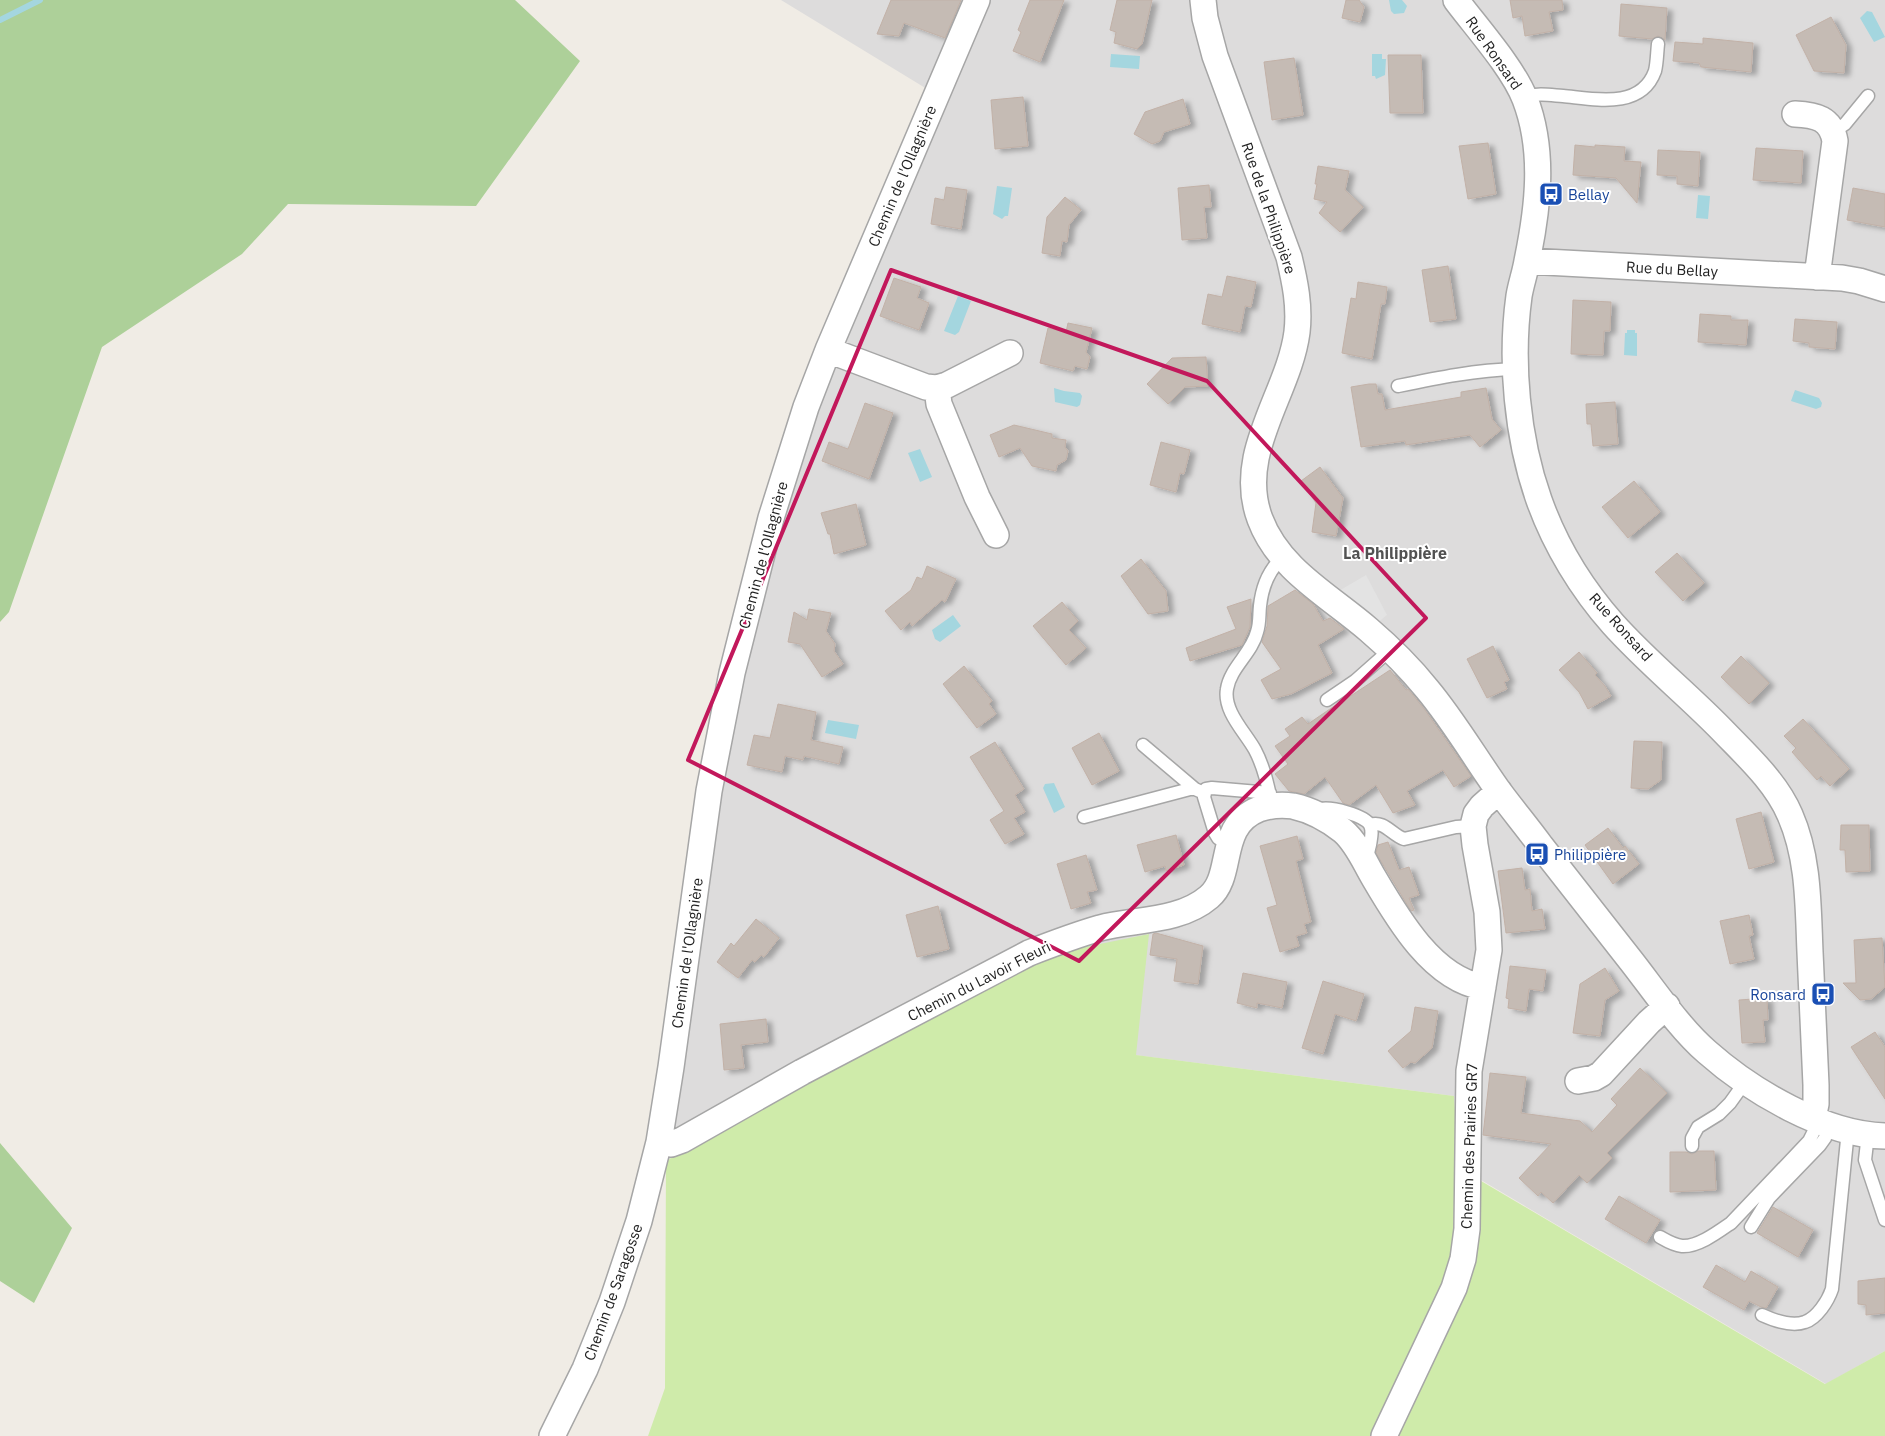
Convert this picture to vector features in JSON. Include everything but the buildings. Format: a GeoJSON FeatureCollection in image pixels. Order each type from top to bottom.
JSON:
{"type":"FeatureCollection","features":[{"type":"Feature","properties":{"kind":"street","name":"Chemin de l'Ollagnière"},"geometry":{"type":"LineString","coordinates":[[659,1142],[709,791],[732,673],[771,518],[806,407],[828,350],[977,0]]}},
{"type":"Feature","properties":{"kind":"street","name":"Rue de la Philippière"},"geometry":{"type":"LineString","coordinates":[[1203,0],[1205,18],[1215,56],[1289,257],[1299,311],[1297,335],[1291,359],[1259,443],[1254,469],[1254,492],[1260,519],[1269,539],[1282,558],[1369,630],[1427,688],[1499,792],[1667,1006],[1705,1051],[1745,1082],[1772,1099],[1844,1127]]}},
{"type":"Feature","properties":{"kind":"street","name":"Rue Ronsard"},"geometry":{"type":"LineString","coordinates":[[1456,0],[1510,71],[1525,98],[1537,150],[1539,181],[1537,203],[1520,293],[1516,327],[1516,369],[1519,417],[1538,500],[1557,541],[1579,580],[1613,624],[1748,757],[1772,784],[1790,813],[1802,848],[1808,894],[1816,1104],[1844,1127]]}},
{"type":"Feature","properties":{"kind":"street"},"geometry":{"type":"LineString","coordinates":[[1795,114],[1812,115],[1821,119],[1834,132],[1835,142],[1817,277]]}},
{"type":"Feature","properties":{"kind":"street","name":"Rue du Bellay"},"geometry":{"type":"LineString","coordinates":[[1527,261],[1817,277],[1859,281],[1885,289]]}},
{"type":"Feature","properties":{"kind":"street"},"geometry":{"type":"LineString","coordinates":[[828,350],[926,387],[936,388],[1010,353]]}},
{"type":"Feature","properties":{"kind":"street"},"geometry":{"type":"LineString","coordinates":[[936,388],[939,404],[977,497],[996,535]]}},
{"type":"Feature","properties":{"kind":"street"},"geometry":{"type":"LineString","coordinates":[[1473,826],[1476,814],[1482,806],[1499,792]]}},
{"type":"Feature","properties":{"kind":"street","name":"Chemin du Lavoir Fleuri"},"geometry":{"type":"LineString","coordinates":[[659,1142],[671,1144],[682,1140],[802,1072],[1029,953],[1066,938],[1093,930],[1176,914],[1198,905],[1210,897],[1216,889],[1228,844],[1237,826],[1251,812],[1271,799],[1325,818],[1344,832],[1364,860],[1386,898],[1426,952],[1444,970],[1458,980],[1472,986],[1483,987]]}},
{"type":"Feature","properties":{"kind":"street","name":"Chemin des Prairies GR7"},"geometry":{"type":"LineString","coordinates":[[1384,1436],[1454,1288],[1462,1259],[1467,1229],[1470,1071],[1489,950],[1487,912],[1473,826]]}},
{"type":"Feature","properties":{"kind":"street"},"geometry":{"type":"LineString","coordinates":[[1578,1081],[1594,1078],[1601,1074],[1649,1022],[1667,1006]]}},
{"type":"Feature","properties":{"kind":"street","name":"Chemin de Saragosse"},"geometry":{"type":"LineString","coordinates":[[552,1436],[584,1370],[612,1302],[639,1221],[659,1142]]}},
{"type":"Feature","properties":{"kind":"lane"},"geometry":{"type":"LineString","coordinates":[[1525,98],[1538,94],[1606,101],[1630,97],[1641,90],[1655,71],[1658,44]]}},
{"type":"Feature","properties":{"kind":"lane"},"geometry":{"type":"LineString","coordinates":[[1834,132],[1845,124],[1868,96]]}},
{"type":"Feature","properties":{"kind":"lane"},"geometry":{"type":"LineString","coordinates":[[1398,386],[1497,369],[1516,369]]}},
{"type":"Feature","properties":{"kind":"lane"},"geometry":{"type":"LineString","coordinates":[[1084,818],[1182,790],[1200,791],[1212,788],[1271,799],[1255,750],[1229,706],[1226,688],[1254,642],[1259,623],[1264,586],[1270,572],[1282,558]]}},
{"type":"Feature","properties":{"kind":"lane"},"geometry":{"type":"LineString","coordinates":[[1327,700],[1368,670],[1390,650]]}},
{"type":"Feature","properties":{"kind":"lane"},"geometry":{"type":"LineString","coordinates":[[1143,745],[1200,791],[1215,833],[1218,838],[1228,844]]}},
{"type":"Feature","properties":{"kind":"lane"},"geometry":{"type":"LineString","coordinates":[[1316,814],[1320,809],[1324,808],[1356,815],[1364,819],[1372,830],[1368,854],[1364,860]]}},
{"type":"Feature","properties":{"kind":"lane"},"geometry":{"type":"LineString","coordinates":[[1370,825],[1379,823],[1398,837],[1404,839],[1456,827],[1473,826]]}},
{"type":"Feature","properties":{"kind":"lane"},"geometry":{"type":"LineString","coordinates":[[1692,1146],[1692,1138],[1698,1127],[1719,1114],[1730,1103],[1745,1082]]}},
{"type":"Feature","properties":{"kind":"lane"},"geometry":{"type":"LineString","coordinates":[[1844,1127],[1865,1160],[1885,1220]]}},
{"type":"Feature","properties":{"kind":"lane"},"geometry":{"type":"LineString","coordinates":[[1751,1227],[1769,1198],[1825,1138],[1844,1127]]}},
{"type":"Feature","properties":{"kind":"lane"},"geometry":{"type":"LineString","coordinates":[[1660,1237],[1671,1243],[1683,1246],[1698,1242],[1717,1233],[1731,1223],[1814,1134],[1844,1127]]}},
{"type":"Feature","properties":{"kind":"lane"},"geometry":{"type":"LineString","coordinates":[[1762,1315],[1772,1319],[1804,1323],[1812,1318],[1830,1297],[1844,1127]]}},
{"type":"Feature","properties":{"kind":"highlighted area"},"geometry":{"type":"Polygon","coordinates":[[[891,270],[1207,381],[1426,618],[1079,961],[688,760],[891,270]]]}},
{"type":"Feature","properties":{"kind":"shaded area"},"geometry":{"type":"Polygon","coordinates":[[[781,0],[1885,0],[1885,1351],[1826,1384],[1459,1167],[1454,1096],[1135,1055],[1148,934],[666,1161],[719,777],[779,505],[927,89],[781,0]]]}},
{"type":"Feature","properties":{"kind":"shaded area"},"geometry":{"type":"Polygon","coordinates":[[[1366,575],[1387,615],[1376,624],[1337,592],[1366,575]]]}},
{"type":"Feature","properties":{"kind":"green space"},"geometry":{"type":"Polygon","coordinates":[[[0,0],[515,0],[580,61],[476,206],[288,204],[242,254],[102,347],[9,612],[0,622],[0,0]]]}},
{"type":"Feature","properties":{"kind":"green space"},"geometry":{"type":"Polygon","coordinates":[[[1149,934],[1136,1055],[1454,1096],[1459,1168],[1825,1384],[1885,1351],[1885,1436],[648,1436],[665,1388],[666,1161],[1031,958],[1149,934]]]}},
{"type":"Feature","properties":{"kind":"green space"},"geometry":{"type":"Polygon","coordinates":[[[0,1143],[72,1228],[34,1303],[0,1281],[0,1143]]]}},
{"type":"Feature","properties":{"kind":"water"},"geometry":{"type":"Polygon","coordinates":[[[1389,0],[1402,0],[1407,6],[1404,13],[1394,14],[1391,11],[1389,0]]]}},
{"type":"Feature","properties":{"kind":"water"},"geometry":{"type":"Polygon","coordinates":[[[1867,11],[1872,12],[1885,37],[1874,42],[1860,18],[1867,11]]]}},
{"type":"Feature","properties":{"kind":"water"},"geometry":{"type":"Polygon","coordinates":[[[1111,54],[1140,56],[1139,69],[1110,67],[1111,54]]]}},
{"type":"Feature","properties":{"kind":"water"},"geometry":{"type":"Polygon","coordinates":[[[1372,54],[1382,54],[1382,59],[1386,59],[1385,75],[1376,79],[1375,76],[1372,76],[1372,54]]]}},
{"type":"Feature","properties":{"kind":"water"},"geometry":{"type":"Polygon","coordinates":[[[997,186],[1012,188],[1008,216],[1002,219],[993,214],[997,186]]]}},
{"type":"Feature","properties":{"kind":"water"},"geometry":{"type":"Polygon","coordinates":[[[1698,195],[1710,196],[1708,219],[1696,218],[1698,195]]]}},
{"type":"Feature","properties":{"kind":"water"},"geometry":{"type":"Polygon","coordinates":[[[958,296],[971,301],[959,332],[955,335],[944,331],[958,296]]]}},
{"type":"Feature","properties":{"kind":"water"},"geometry":{"type":"Polygon","coordinates":[[[1627,330],[1635,330],[1635,333],[1637,333],[1637,356],[1624,355],[1625,333],[1627,333],[1627,330]]]}},
{"type":"Feature","properties":{"kind":"water"},"geometry":{"type":"Polygon","coordinates":[[[1054,388],[1080,393],[1082,396],[1080,405],[1077,407],[1055,402],[1054,388]]]}},
{"type":"Feature","properties":{"kind":"water"},"geometry":{"type":"Polygon","coordinates":[[[1795,390],[1819,398],[1822,403],[1821,407],[1816,409],[1791,401],[1795,390]]]}},
{"type":"Feature","properties":{"kind":"water"},"geometry":{"type":"Polygon","coordinates":[[[920,449],[932,477],[920,482],[908,453],[920,449]]]}},
{"type":"Feature","properties":{"kind":"water"},"geometry":{"type":"Polygon","coordinates":[[[953,615],[961,626],[940,642],[935,639],[932,630],[953,615]]]}},
{"type":"Feature","properties":{"kind":"water"},"geometry":{"type":"Polygon","coordinates":[[[828,720],[859,725],[856,739],[825,733],[828,720]]]}},
{"type":"Feature","properties":{"kind":"water"},"geometry":{"type":"Polygon","coordinates":[[[1054,783],[1065,807],[1054,813],[1043,788],[1045,784],[1054,783]]]}},
{"type":"Feature","properties":{"kind":"waterway"},"geometry":{"type":"LineString","coordinates":[[0,20],[40,0]]}},
{"type":"Feature","properties":{"kind":"place","name":"Bellay"},"geometry":{"type":"Point","coordinates":[1551,194]}},
{"type":"Feature","properties":{"kind":"place","name":"Philippière"},"geometry":{"type":"Point","coordinates":[1537,854]}},
{"type":"Feature","properties":{"kind":"place","name":"Ronsard"},"geometry":{"type":"Point","coordinates":[1823,994]}},
{"type":"Feature","properties":{"kind":"district","name":"La Philippière"},"geometry":{"type":"Point","coordinates":[1395,553]}}]}
